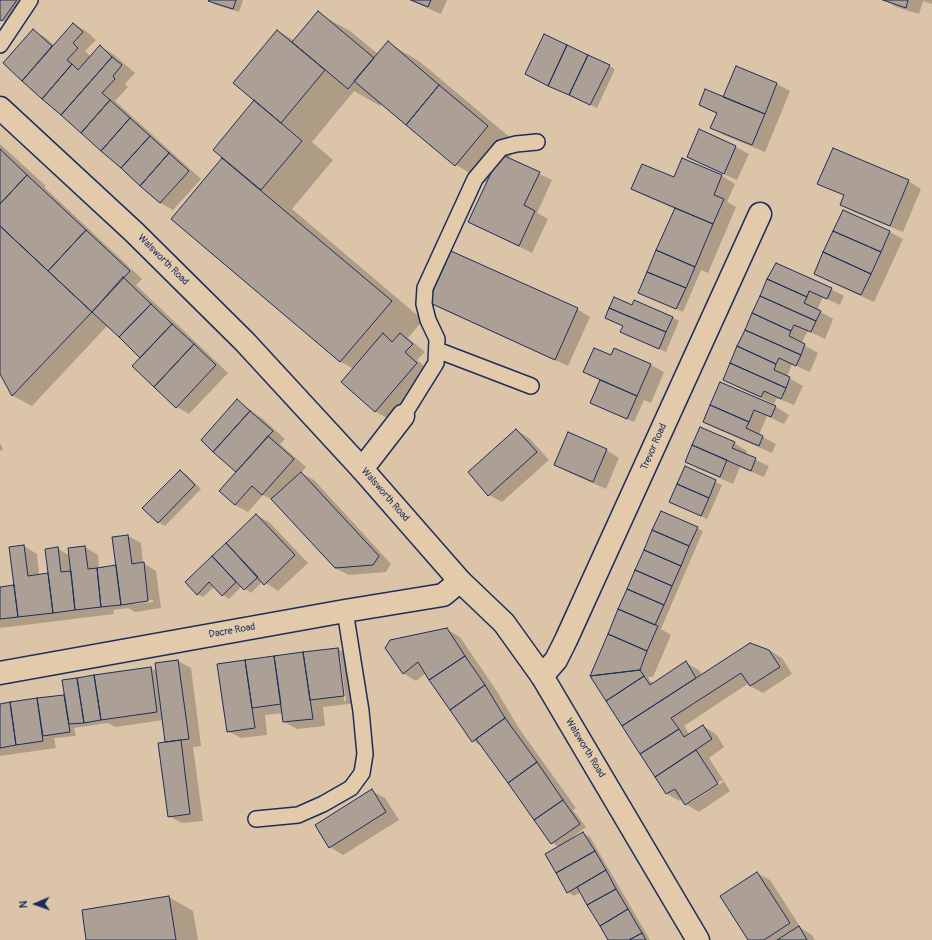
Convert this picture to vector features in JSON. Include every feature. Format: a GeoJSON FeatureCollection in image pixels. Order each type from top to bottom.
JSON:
{"type":"FeatureCollection","features":[{"type":"Feature","properties":{"kind":"main road","name":"Walsworth Road"},"geometry":{"type":"LineString","coordinates":[[0,108],[134,232],[245,342],[362,469],[460,582],[504,623],[542,676],[698,940]]}},
{"type":"Feature","properties":{"kind":"main road","name":"Trevor Road"},"geometry":{"type":"LineString","coordinates":[[542,676],[556,660],[566,640],[760,214]]}},
{"type":"Feature","properties":{"kind":"main road"},"geometry":{"type":"LineString","coordinates":[[362,469],[403,416]]}},
{"type":"Feature","properties":{"kind":"main road","name":"Dacre Road"},"geometry":{"type":"LineString","coordinates":[[0,673],[24,670],[345,610],[443,595],[460,582]]}},
{"type":"Feature","properties":{"kind":"lane"},"geometry":{"type":"LineString","coordinates":[[0,45],[30,0]]}},
{"type":"Feature","properties":{"kind":"lane"},"geometry":{"type":"LineString","coordinates":[[403,416],[436,363],[438,339],[428,320],[424,304],[425,288],[475,179],[501,148],[516,144],[537,142]]}},
{"type":"Feature","properties":{"kind":"lane"},"geometry":{"type":"LineString","coordinates":[[437,350],[531,386]]}},
{"type":"Feature","properties":{"kind":"lane"},"geometry":{"type":"LineString","coordinates":[[256,819],[298,815],[323,804],[351,788],[362,773],[365,754],[361,711],[345,610]]}},
{"type":"Feature","properties":{"kind":"building"},"geometry":{"type":"Polygon","coordinates":[[[0,0],[17,0],[2,21],[0,20],[0,0]]]}},
{"type":"Feature","properties":{"kind":"building"},"geometry":{"type":"Polygon","coordinates":[[[236,0],[233,9],[208,1],[236,0]]]}},
{"type":"Feature","properties":{"kind":"building"},"geometry":{"type":"Polygon","coordinates":[[[411,0],[431,0],[428,7],[411,0]]]}},
{"type":"Feature","properties":{"kind":"building"},"geometry":{"type":"Polygon","coordinates":[[[883,0],[908,0],[906,8],[883,0]]]}},
{"type":"Feature","properties":{"kind":"building"},"geometry":{"type":"Polygon","coordinates":[[[318,11],[374,58],[348,89],[292,42],[318,11]]]}},
{"type":"Feature","properties":{"kind":"building"},"geometry":{"type":"Polygon","coordinates":[[[73,23],[83,32],[73,43],[78,48],[67,60],[72,64],[42,99],[22,81],[73,23]]]}},
{"type":"Feature","properties":{"kind":"building"},"geometry":{"type":"Polygon","coordinates":[[[33,29],[52,46],[22,81],[3,63],[33,29]]]}},
{"type":"Feature","properties":{"kind":"building"},"geometry":{"type":"Polygon","coordinates":[[[277,30],[325,70],[281,123],[233,83],[277,30]]]}},
{"type":"Feature","properties":{"kind":"building"},"geometry":{"type":"Polygon","coordinates":[[[544,34],[567,45],[548,86],[525,74],[544,34]]]}},
{"type":"Feature","properties":{"kind":"building"},"geometry":{"type":"Polygon","coordinates":[[[388,41],[439,85],[406,125],[354,81],[388,41]]]}},
{"type":"Feature","properties":{"kind":"building"},"geometry":{"type":"Polygon","coordinates":[[[100,45],[112,57],[61,115],[42,99],[72,64],[78,70],[100,45]]]}},
{"type":"Feature","properties":{"kind":"building"},"geometry":{"type":"Polygon","coordinates":[[[567,45],[588,55],[569,95],[548,86],[567,45]]]}},
{"type":"Feature","properties":{"kind":"building"},"geometry":{"type":"Polygon","coordinates":[[[588,55],[610,65],[590,105],[569,95],[588,55]]]}},
{"type":"Feature","properties":{"kind":"building"},"geometry":{"type":"Polygon","coordinates":[[[112,57],[122,65],[113,76],[115,79],[102,93],[110,100],[81,133],[61,115],[112,57]]]}},
{"type":"Feature","properties":{"kind":"building"},"geometry":{"type":"Polygon","coordinates":[[[736,66],[777,83],[765,114],[723,97],[736,66]]]}},
{"type":"Feature","properties":{"kind":"building"},"geometry":{"type":"Polygon","coordinates":[[[439,85],[488,126],[455,166],[406,125],[439,85]]]}},
{"type":"Feature","properties":{"kind":"building"},"geometry":{"type":"Polygon","coordinates":[[[705,89],[765,114],[752,145],[710,128],[717,113],[699,105],[705,89]]]}},
{"type":"Feature","properties":{"kind":"building"},"geometry":{"type":"Polygon","coordinates":[[[110,100],[130,118],[101,151],[81,133],[110,100]]]}},
{"type":"Feature","properties":{"kind":"building"},"geometry":{"type":"Polygon","coordinates":[[[254,100],[302,141],[261,190],[213,150],[254,100]]]}},
{"type":"Feature","properties":{"kind":"building"},"geometry":{"type":"Polygon","coordinates":[[[130,118],[150,136],[121,168],[101,151],[130,118]]]}},
{"type":"Feature","properties":{"kind":"building"},"geometry":{"type":"Polygon","coordinates":[[[699,129],[736,146],[724,174],[687,157],[699,129]]]}},
{"type":"Feature","properties":{"kind":"building"},"geometry":{"type":"Polygon","coordinates":[[[150,136],[169,153],[140,186],[121,168],[150,136]]]}},
{"type":"Feature","properties":{"kind":"building"},"geometry":{"type":"Polygon","coordinates":[[[833,148],[909,180],[890,226],[840,205],[844,195],[817,184],[833,148]]]}},
{"type":"Feature","properties":{"kind":"building"},"geometry":{"type":"Polygon","coordinates":[[[0,149],[27,175],[0,204],[0,149]]]}},
{"type":"Feature","properties":{"kind":"building"},"geometry":{"type":"Polygon","coordinates":[[[169,153],[189,171],[160,203],[140,186],[169,153]]]}},
{"type":"Feature","properties":{"kind":"building"},"geometry":{"type":"Polygon","coordinates":[[[500,154],[540,172],[524,205],[535,211],[519,246],[468,222],[500,154]]]}},
{"type":"Feature","properties":{"kind":"building"},"geometry":{"type":"Polygon","coordinates":[[[222,158],[392,301],[340,362],[171,219],[222,158]]]}},
{"type":"Feature","properties":{"kind":"building"},"geometry":{"type":"Polygon","coordinates":[[[682,158],[722,175],[714,195],[724,199],[713,224],[631,189],[642,164],[674,177],[682,158]]]}},
{"type":"Feature","properties":{"kind":"building"},"geometry":{"type":"Polygon","coordinates":[[[27,175],[86,230],[48,271],[0,226],[0,204],[27,175]]]}},
{"type":"Feature","properties":{"kind":"building"},"geometry":{"type":"Polygon","coordinates":[[[675,208],[713,224],[695,267],[656,250],[675,208]]]}},
{"type":"Feature","properties":{"kind":"building"},"geometry":{"type":"Polygon","coordinates":[[[843,210],[890,231],[881,252],[833,231],[843,210]]]}},
{"type":"Feature","properties":{"kind":"building"},"geometry":{"type":"Polygon","coordinates":[[[0,226],[92,312],[12,396],[0,374],[0,226]]]}},
{"type":"Feature","properties":{"kind":"building"},"geometry":{"type":"Polygon","coordinates":[[[86,230],[130,271],[92,312],[48,271],[86,230]]]}},
{"type":"Feature","properties":{"kind":"building"},"geometry":{"type":"Polygon","coordinates":[[[833,231],[881,252],[871,274],[823,252],[833,231]]]}},
{"type":"Feature","properties":{"kind":"building"},"geometry":{"type":"Polygon","coordinates":[[[656,250],[695,267],[686,288],[647,272],[656,250]]]}},
{"type":"Feature","properties":{"kind":"building"},"geometry":{"type":"Polygon","coordinates":[[[451,251],[578,308],[555,360],[428,302],[451,251]]]}},
{"type":"Feature","properties":{"kind":"building"},"geometry":{"type":"Polygon","coordinates":[[[823,252],[871,274],[861,295],[814,274],[823,252]]]}},
{"type":"Feature","properties":{"kind":"building"},"geometry":{"type":"Polygon","coordinates":[[[776,263],[832,288],[827,299],[809,291],[807,297],[767,279],[776,263]]]}},
{"type":"Feature","properties":{"kind":"building"},"geometry":{"type":"Polygon","coordinates":[[[647,272],[686,288],[676,309],[638,293],[647,272]]]}},
{"type":"Feature","properties":{"kind":"building"},"geometry":{"type":"Polygon","coordinates":[[[123,277],[151,304],[119,337],[92,312],[123,277]]]}},
{"type":"Feature","properties":{"kind":"building"},"geometry":{"type":"Polygon","coordinates":[[[767,279],[807,297],[804,303],[821,311],[816,321],[760,296],[767,279]]]}},
{"type":"Feature","properties":{"kind":"building"},"geometry":{"type":"Polygon","coordinates":[[[760,296],[816,321],[811,332],[794,325],[791,331],[752,313],[760,296]]]}},
{"type":"Feature","properties":{"kind":"building"},"geometry":{"type":"Polygon","coordinates":[[[614,297],[632,305],[634,300],[673,317],[666,332],[609,308],[614,297]]]}},
{"type":"Feature","properties":{"kind":"building"},"geometry":{"type":"Polygon","coordinates":[[[151,304],[172,324],[140,358],[119,337],[151,304]]]}},
{"type":"Feature","properties":{"kind":"building"},"geometry":{"type":"Polygon","coordinates":[[[609,308],[666,332],[659,349],[620,332],[623,326],[605,318],[609,308]]]}},
{"type":"Feature","properties":{"kind":"building"},"geometry":{"type":"Polygon","coordinates":[[[752,313],[791,331],[789,336],[805,344],[801,355],[745,330],[752,313]]]}},
{"type":"Feature","properties":{"kind":"building"},"geometry":{"type":"Polygon","coordinates":[[[172,324],[194,344],[154,387],[132,366],[172,324]]]}},
{"type":"Feature","properties":{"kind":"building"},"geometry":{"type":"Polygon","coordinates":[[[745,330],[801,355],[796,366],[779,358],[776,364],[737,346],[745,330]]]}},
{"type":"Feature","properties":{"kind":"building"},"geometry":{"type":"Polygon","coordinates":[[[383,333],[392,342],[400,333],[413,344],[405,352],[417,363],[375,412],[341,382],[383,333]]]}},
{"type":"Feature","properties":{"kind":"building"},"geometry":{"type":"Polygon","coordinates":[[[194,344],[216,365],[176,408],[154,387],[194,344]]]}},
{"type":"Feature","properties":{"kind":"building"},"geometry":{"type":"Polygon","coordinates":[[[737,346],[776,364],[774,370],[790,377],[786,388],[730,363],[737,346]]]}},
{"type":"Feature","properties":{"kind":"building"},"geometry":{"type":"Polygon","coordinates":[[[594,348],[611,355],[614,348],[651,364],[637,396],[583,372],[594,348]]]}},
{"type":"Feature","properties":{"kind":"building"},"geometry":{"type":"Polygon","coordinates":[[[730,363],[786,388],[781,399],[764,391],[761,397],[723,380],[730,363]]]}},
{"type":"Feature","properties":{"kind":"building"},"geometry":{"type":"Polygon","coordinates":[[[600,380],[637,396],[627,419],[590,403],[600,380]]]}},
{"type":"Feature","properties":{"kind":"building"},"geometry":{"type":"Polygon","coordinates":[[[720,382],[776,406],[771,417],[754,410],[749,422],[710,405],[720,382]]]}},
{"type":"Feature","properties":{"kind":"building"},"geometry":{"type":"Polygon","coordinates":[[[237,399],[250,411],[213,452],[201,440],[237,399]]]}},
{"type":"Feature","properties":{"kind":"building"},"geometry":{"type":"Polygon","coordinates":[[[710,405],[749,422],[746,428],[763,436],[759,446],[703,422],[710,405]]]}},
{"type":"Feature","properties":{"kind":"building"},"geometry":{"type":"Polygon","coordinates":[[[250,411],[273,431],[236,472],[213,452],[250,411]]]}},
{"type":"Feature","properties":{"kind":"building"},"geometry":{"type":"Polygon","coordinates":[[[700,427],[735,442],[732,448],[756,458],[751,471],[692,445],[700,427]]]}},
{"type":"Feature","properties":{"kind":"building"},"geometry":{"type":"Polygon","coordinates":[[[516,429],[537,452],[488,496],[468,472],[516,429]]]}},
{"type":"Feature","properties":{"kind":"building"},"geometry":{"type":"Polygon","coordinates":[[[568,432],[607,449],[593,482],[554,465],[568,432]]]}},
{"type":"Feature","properties":{"kind":"building"},"geometry":{"type":"Polygon","coordinates":[[[268,436],[294,459],[262,495],[252,486],[235,505],[219,491],[268,436]]]}},
{"type":"Feature","properties":{"kind":"building"},"geometry":{"type":"Polygon","coordinates":[[[692,445],[727,460],[720,477],[685,462],[692,445]]]}},
{"type":"Feature","properties":{"kind":"building"},"geometry":{"type":"Polygon","coordinates":[[[685,466],[716,480],[709,498],[677,484],[685,466]]]}},
{"type":"Feature","properties":{"kind":"building"},"geometry":{"type":"Polygon","coordinates":[[[180,470],[195,485],[158,523],[142,508],[180,470]]]}},
{"type":"Feature","properties":{"kind":"building"},"geometry":{"type":"Polygon","coordinates":[[[301,472],[379,556],[373,565],[335,568],[271,499],[301,472]]]}},
{"type":"Feature","properties":{"kind":"building"},"geometry":{"type":"Polygon","coordinates":[[[677,484],[709,498],[701,516],[669,502],[677,484]]]}},
{"type":"Feature","properties":{"kind":"building"},"geometry":{"type":"Polygon","coordinates":[[[661,511],[698,527],[689,546],[652,530],[661,511]]]}},
{"type":"Feature","properties":{"kind":"building"},"geometry":{"type":"Polygon","coordinates":[[[256,514],[295,555],[264,585],[226,543],[256,514]]]}},
{"type":"Feature","properties":{"kind":"building"},"geometry":{"type":"Polygon","coordinates":[[[652,530],[689,546],[681,566],[644,550],[652,530]]]}},
{"type":"Feature","properties":{"kind":"building"},"geometry":{"type":"Polygon","coordinates":[[[128,535],[132,564],[144,562],[148,601],[121,605],[112,537],[128,535]]]}},
{"type":"Feature","properties":{"kind":"building"},"geometry":{"type":"Polygon","coordinates":[[[226,543],[258,577],[244,590],[212,556],[226,543]]]}},
{"type":"Feature","properties":{"kind":"building"},"geometry":{"type":"Polygon","coordinates":[[[24,545],[28,576],[48,573],[53,613],[18,617],[9,547],[24,545]]]}},
{"type":"Feature","properties":{"kind":"building"},"geometry":{"type":"Polygon","coordinates":[[[85,546],[88,569],[97,568],[101,607],[75,610],[68,548],[85,546]]]}},
{"type":"Feature","properties":{"kind":"building"},"geometry":{"type":"Polygon","coordinates":[[[58,547],[61,572],[71,571],[75,610],[53,613],[45,549],[58,547]]]}},
{"type":"Feature","properties":{"kind":"building"},"geometry":{"type":"Polygon","coordinates":[[[644,550],[681,566],[672,586],[635,570],[644,550]]]}},
{"type":"Feature","properties":{"kind":"building"},"geometry":{"type":"Polygon","coordinates":[[[212,556],[236,582],[222,596],[209,582],[197,595],[185,582],[212,556]]]}},
{"type":"Feature","properties":{"kind":"building"},"geometry":{"type":"Polygon","coordinates":[[[116,565],[121,605],[101,607],[97,568],[116,565]]]}},
{"type":"Feature","properties":{"kind":"building"},"geometry":{"type":"Polygon","coordinates":[[[635,570],[672,586],[664,605],[627,589],[635,570]]]}},
{"type":"Feature","properties":{"kind":"building"},"geometry":{"type":"Polygon","coordinates":[[[14,585],[18,617],[0,619],[0,587],[14,585]]]}},
{"type":"Feature","properties":{"kind":"building"},"geometry":{"type":"Polygon","coordinates":[[[627,589],[664,605],[655,625],[618,609],[627,589]]]}},
{"type":"Feature","properties":{"kind":"building"},"geometry":{"type":"Polygon","coordinates":[[[618,609],[658,626],[647,651],[608,634],[618,609]]]}},
{"type":"Feature","properties":{"kind":"building"},"geometry":{"type":"Polygon","coordinates":[[[447,628],[465,656],[429,680],[418,662],[403,674],[385,648],[390,640],[447,628]]]}},
{"type":"Feature","properties":{"kind":"building"},"geometry":{"type":"Polygon","coordinates":[[[608,634],[647,651],[640,670],[590,676],[608,634]]]}},
{"type":"Feature","properties":{"kind":"building"},"geometry":{"type":"Polygon","coordinates":[[[750,643],[769,650],[780,667],[750,686],[741,673],[671,718],[679,729],[640,754],[622,726],[750,643]]]}},
{"type":"Feature","properties":{"kind":"building"},"geometry":{"type":"Polygon","coordinates":[[[338,648],[344,696],[310,700],[303,652],[338,648]]]}},
{"type":"Feature","properties":{"kind":"building"},"geometry":{"type":"Polygon","coordinates":[[[303,652],[313,719],[283,722],[274,656],[303,652]]]}},
{"type":"Feature","properties":{"kind":"building"},"geometry":{"type":"Polygon","coordinates":[[[274,656],[281,704],[252,708],[245,660],[274,656]]]}},
{"type":"Feature","properties":{"kind":"building"},"geometry":{"type":"Polygon","coordinates":[[[465,656],[485,685],[450,710],[429,680],[465,656]]]}},
{"type":"Feature","properties":{"kind":"building"},"geometry":{"type":"Polygon","coordinates":[[[178,660],[189,739],[165,742],[155,663],[178,660]]]}},
{"type":"Feature","properties":{"kind":"building"},"geometry":{"type":"Polygon","coordinates":[[[245,660],[255,728],[227,732],[217,664],[245,660]]]}},
{"type":"Feature","properties":{"kind":"building"},"geometry":{"type":"Polygon","coordinates":[[[686,661],[696,678],[622,726],[606,701],[644,676],[650,685],[686,661]]]}},
{"type":"Feature","properties":{"kind":"building"},"geometry":{"type":"Polygon","coordinates":[[[151,667],[157,712],[101,720],[94,675],[151,667]]]}},
{"type":"Feature","properties":{"kind":"building"},"geometry":{"type":"Polygon","coordinates":[[[640,670],[644,676],[606,701],[590,676],[640,670]]]}},
{"type":"Feature","properties":{"kind":"building"},"geometry":{"type":"Polygon","coordinates":[[[94,675],[101,720],[84,723],[77,678],[94,675]]]}},
{"type":"Feature","properties":{"kind":"building"},"geometry":{"type":"Polygon","coordinates":[[[77,678],[84,723],[69,724],[62,680],[77,678]]]}},
{"type":"Feature","properties":{"kind":"building"},"geometry":{"type":"Polygon","coordinates":[[[485,685],[505,718],[472,742],[450,710],[485,685]]]}},
{"type":"Feature","properties":{"kind":"building"},"geometry":{"type":"Polygon","coordinates":[[[64,695],[70,732],[43,736],[37,698],[64,695]]]}},
{"type":"Feature","properties":{"kind":"building"},"geometry":{"type":"Polygon","coordinates":[[[37,698],[43,741],[16,745],[10,702],[37,698]]]}},
{"type":"Feature","properties":{"kind":"building"},"geometry":{"type":"Polygon","coordinates":[[[10,702],[16,745],[0,748],[0,704],[10,702]]]}},
{"type":"Feature","properties":{"kind":"building"},"geometry":{"type":"Polygon","coordinates":[[[505,718],[537,762],[508,783],[476,739],[505,718]]]}},
{"type":"Feature","properties":{"kind":"building"},"geometry":{"type":"Polygon","coordinates":[[[703,725],[712,739],[655,777],[640,754],[679,729],[684,737],[703,725]]]}},
{"type":"Feature","properties":{"kind":"building"},"geometry":{"type":"Polygon","coordinates":[[[181,740],[190,814],[168,817],[158,743],[181,740]]]}},
{"type":"Feature","properties":{"kind":"building"},"geometry":{"type":"Polygon","coordinates":[[[696,750],[718,784],[685,805],[675,789],[666,794],[655,777],[696,750]]]}},
{"type":"Feature","properties":{"kind":"building"},"geometry":{"type":"Polygon","coordinates":[[[537,762],[563,800],[534,820],[508,783],[537,762]]]}},
{"type":"Feature","properties":{"kind":"building"},"geometry":{"type":"Polygon","coordinates":[[[372,789],[386,812],[329,848],[315,825],[372,789]]]}},
{"type":"Feature","properties":{"kind":"building"},"geometry":{"type":"Polygon","coordinates":[[[563,800],[580,824],[551,844],[534,820],[563,800]]]}},
{"type":"Feature","properties":{"kind":"building"},"geometry":{"type":"Polygon","coordinates":[[[583,832],[595,851],[556,873],[545,854],[583,832]]]}},
{"type":"Feature","properties":{"kind":"building"},"geometry":{"type":"Polygon","coordinates":[[[595,851],[606,870],[567,893],[556,873],[595,851]]]}},
{"type":"Feature","properties":{"kind":"building"},"geometry":{"type":"Polygon","coordinates":[[[606,870],[616,889],[587,905],[577,887],[606,870]]]}},
{"type":"Feature","properties":{"kind":"building"},"geometry":{"type":"Polygon","coordinates":[[[757,872],[790,923],[764,940],[748,940],[720,896],[757,872]]]}},
{"type":"Feature","properties":{"kind":"building"},"geometry":{"type":"Polygon","coordinates":[[[616,889],[628,909],[600,926],[587,905],[616,889]]]}},
{"type":"Feature","properties":{"kind":"building"},"geometry":{"type":"Polygon","coordinates":[[[169,896],[176,940],[86,940],[82,910],[169,896]]]}},
{"type":"Feature","properties":{"kind":"building"},"geometry":{"type":"Polygon","coordinates":[[[628,909],[642,933],[629,940],[608,940],[600,926],[628,909]]]}},
{"type":"Feature","properties":{"kind":"building"},"geometry":{"type":"Polygon","coordinates":[[[799,926],[807,940],[777,940],[799,926]]]}},
{"type":"Feature","properties":{"kind":"building"},"geometry":{"type":"Polygon","coordinates":[[[642,933],[646,940],[629,940],[642,933]]]}}]}
